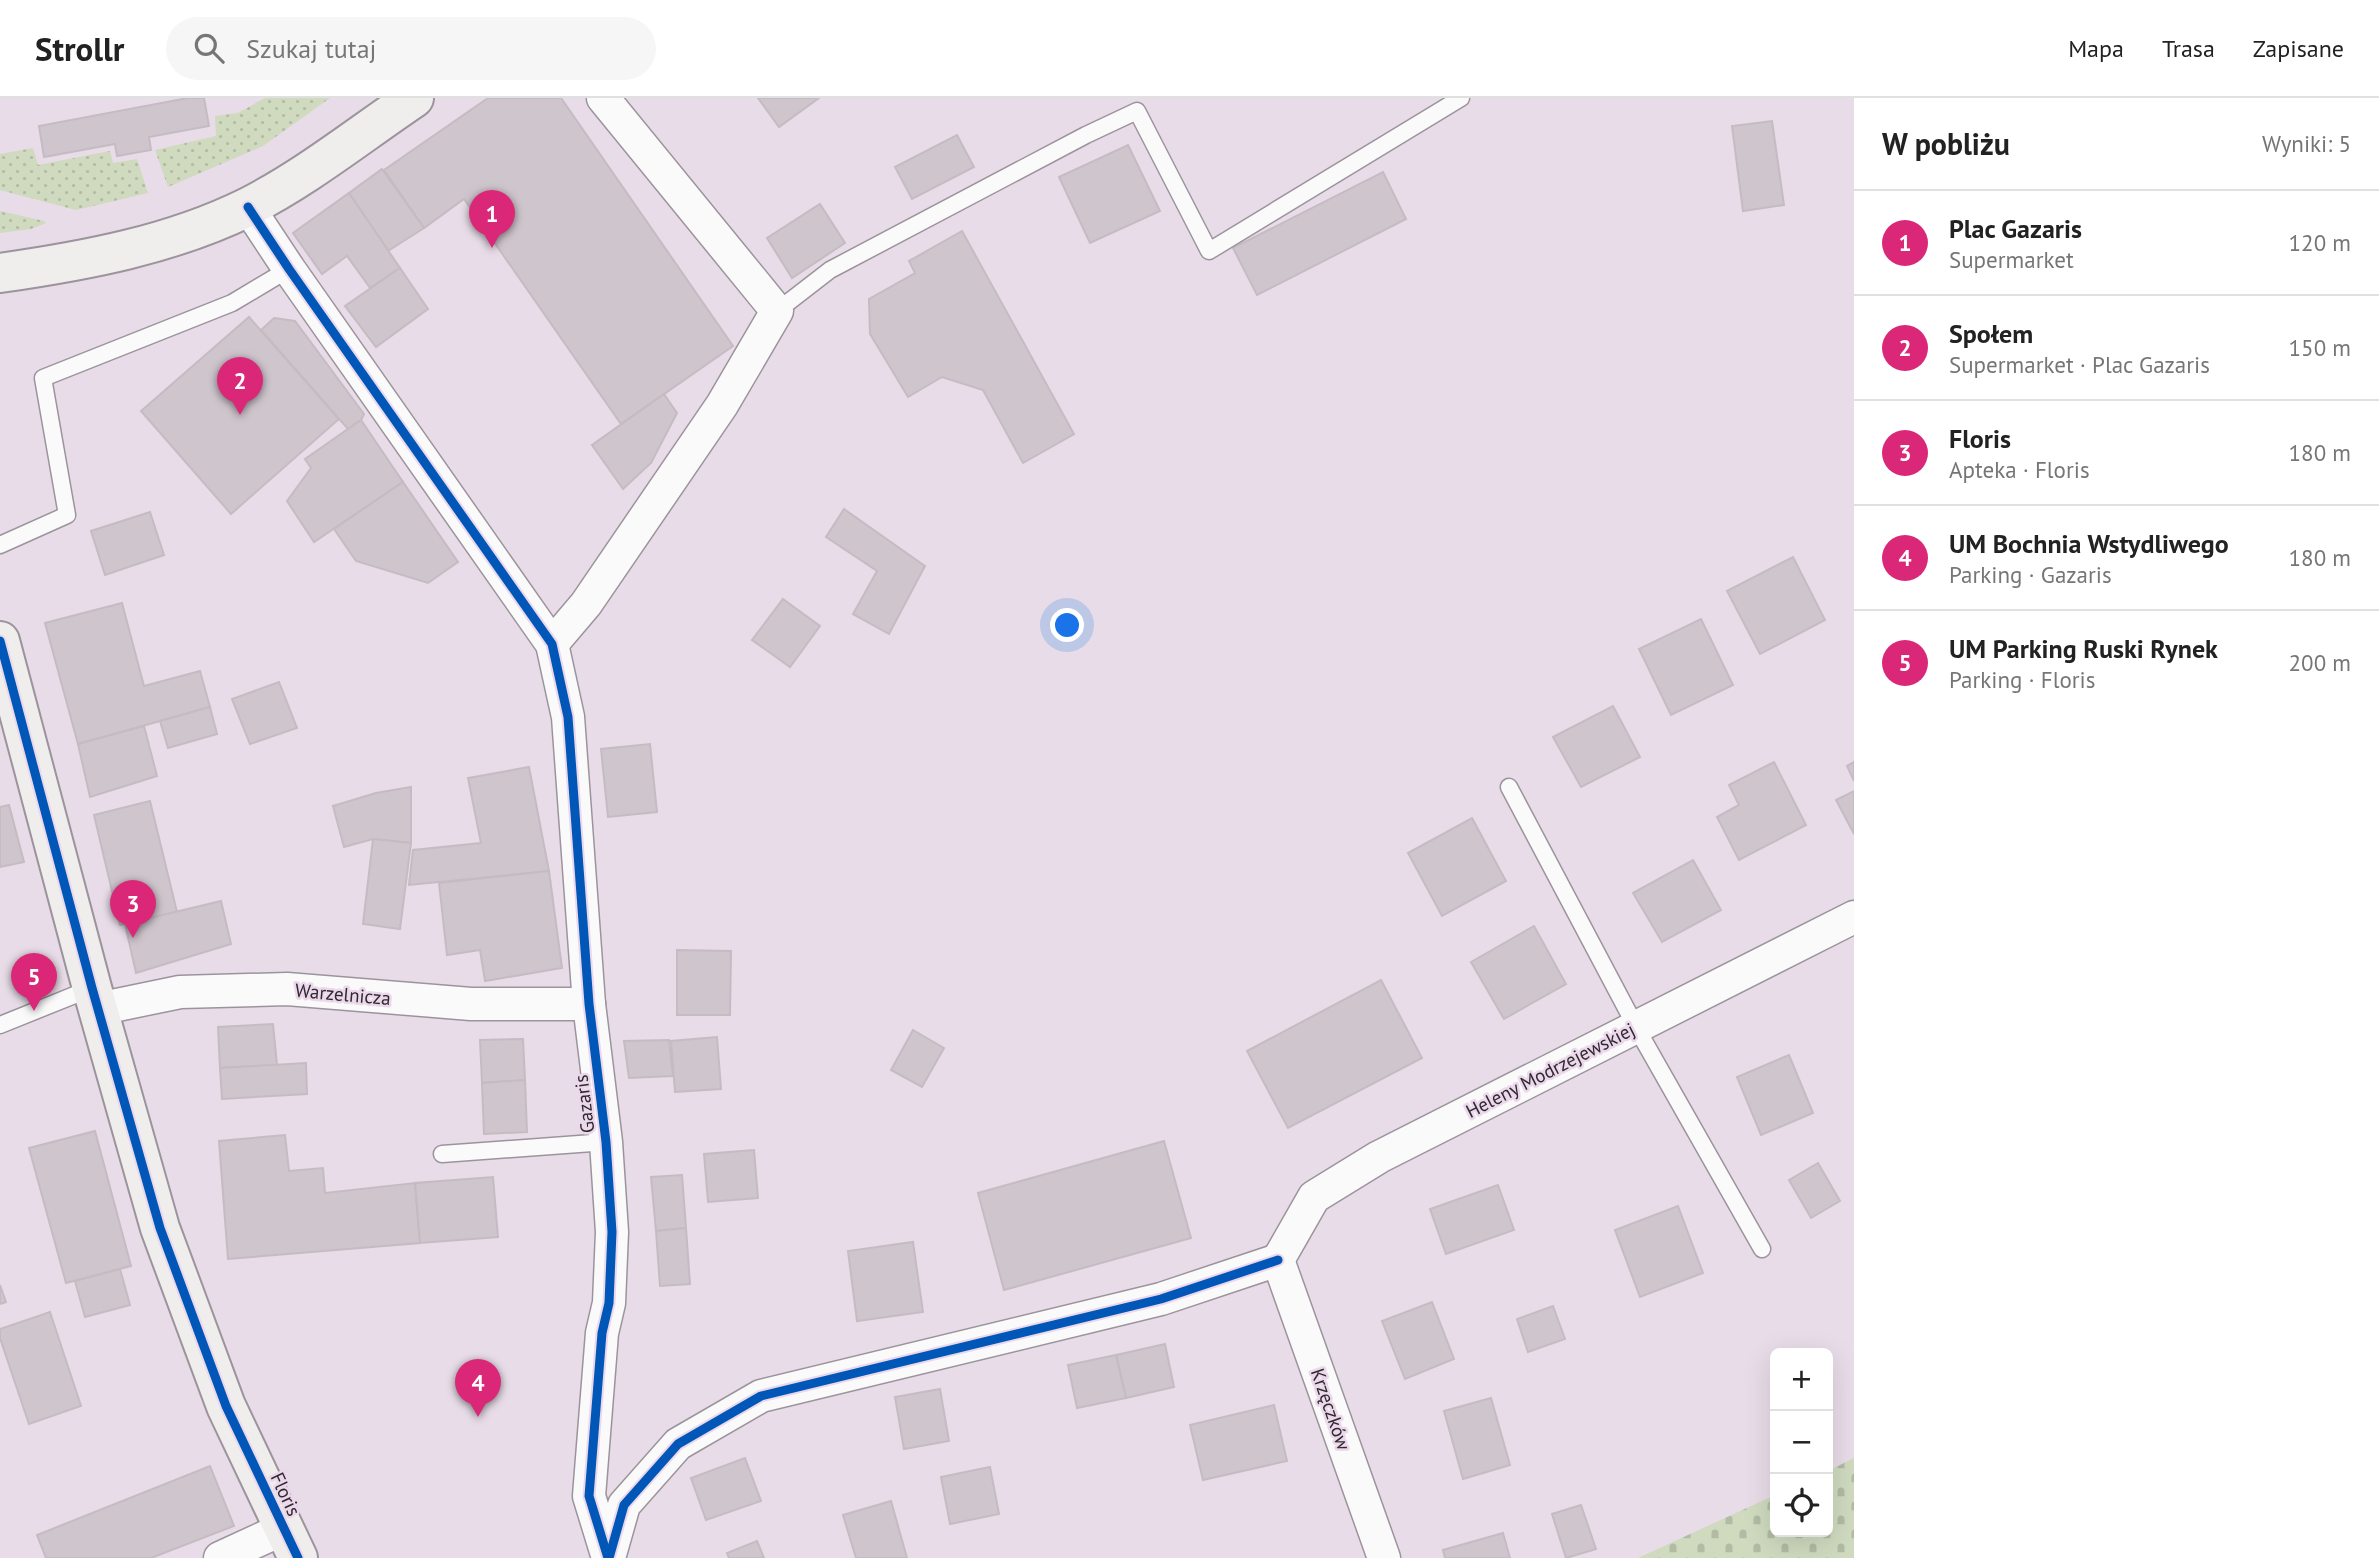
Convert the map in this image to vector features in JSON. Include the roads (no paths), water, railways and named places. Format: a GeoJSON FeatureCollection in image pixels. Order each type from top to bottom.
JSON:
{"type":"FeatureCollection","features":[{"type":"Feature","properties":{"kind":"street"},"geometry":{"type":"LineString","coordinates":[[0,272],[63,264],[135,248],[198,227],[248,206],[342,150],[414,98]]}},
{"type":"Feature","properties":{"kind":"street"},"geometry":{"type":"LineString","coordinates":[[248,206],[289,269],[552,644],[586,604],[722,405],[777,311],[603,98]]}},
{"type":"Feature","properties":{"kind":"street","name":"Floris"},"geometry":{"type":"LineString","coordinates":[[0,641],[95,999],[160,1228],[226,1406],[291,1544]]}},
{"type":"Feature","properties":{"kind":"street","name":"Gazaris"},"geometry":{"type":"LineString","coordinates":[[552,644],[568,717],[589,1004],[606,1142],[612,1232],[609,1303],[602,1333],[589,1496],[609,1558]]}},
{"type":"Feature","properties":{"kind":"street","name":"Heleny Modrzejewskiej"},"geometry":{"type":"LineString","coordinates":[[1278,1260],[1314,1197],[1379,1157],[1854,917]]}},
{"type":"Feature","properties":{"kind":"street","name":"Warzelnicza"},"geometry":{"type":"LineString","coordinates":[[95,999],[180,992],[288,989],[471,1004],[589,1004]]}},
{"type":"Feature","properties":{"kind":"street"},"geometry":{"type":"LineString","coordinates":[[609,1558],[624,1505],[678,1444],[761,1396],[1161,1299],[1278,1260]]}},
{"type":"Feature","properties":{"kind":"street","name":"Krzęczków"},"geometry":{"type":"LineString","coordinates":[[1278,1260],[1384,1558]]}},
{"type":"Feature","properties":{"kind":"street"},"geometry":{"type":"LineString","coordinates":[[220,1558],[291,1544]]}},
{"type":"Feature","properties":{"kind":"lane"},"geometry":{"type":"LineString","coordinates":[[777,311],[830,270],[1086,135],[1137,111],[1209,251],[1461,98]]}},
{"type":"Feature","properties":{"kind":"lane"},"geometry":{"type":"LineString","coordinates":[[0,545],[67,515],[43,378],[232,303],[289,269]]}},
{"type":"Feature","properties":{"kind":"lane"},"geometry":{"type":"LineString","coordinates":[[1509,787],[1636,1027],[1762,1249]]}},
{"type":"Feature","properties":{"kind":"lane"},"geometry":{"type":"LineString","coordinates":[[0,1026],[95,999]]}},
{"type":"Feature","properties":{"kind":"lane"},"geometry":{"type":"LineString","coordinates":[[442,1154],[606,1142]]}},
{"type":"Feature","properties":{"kind":"place","name":"Plac Gazaris"},"geometry":{"type":"Point","coordinates":[492,248]}},
{"type":"Feature","properties":{"kind":"place","name":"Społem"},"geometry":{"type":"Point","coordinates":[240,415]}},
{"type":"Feature","properties":{"kind":"place","name":"Floris"},"geometry":{"type":"Point","coordinates":[133,938]}},
{"type":"Feature","properties":{"kind":"place","name":"UM Parking Ruski Rynek"},"geometry":{"type":"Point","coordinates":[34,1011]}},
{"type":"Feature","properties":{"kind":"place","name":"UM Bochnia Wstydliwego"},"geometry":{"type":"Point","coordinates":[478,1417]}}]}
